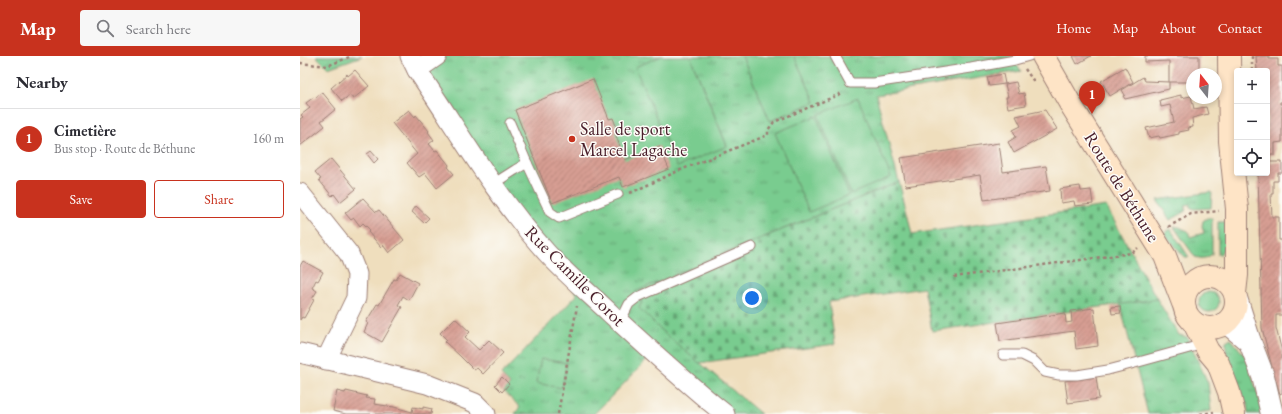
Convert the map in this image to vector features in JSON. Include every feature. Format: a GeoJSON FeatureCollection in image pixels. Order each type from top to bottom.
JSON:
{"type":"FeatureCollection","features":[{"type":"Feature","properties":{"kind":"main road","name":"Route de Béthune"},"geometry":{"type":"LineString","coordinates":[[1043,56],[1071,105],[1165,256],[1183,303]]}},
{"type":"Feature","properties":{"kind":"main road"},"geometry":{"type":"LineString","coordinates":[[1229,56],[1230,141],[1237,208],[1237,247],[1237,275],[1235,308],[1231,318],[1221,325],[1211,328],[1202,327],[1194,323],[1188,317],[1183,303],[1184,295],[1188,287],[1194,281],[1217,268],[1237,247]]}},
{"type":"Feature","properties":{"kind":"main road"},"geometry":{"type":"LineString","coordinates":[[1165,256],[1204,276],[1213,275],[1220,277],[1231,286],[1235,296]]}},
{"type":"Feature","properties":{"kind":"main road"},"geometry":{"type":"LineString","coordinates":[[1194,323],[1208,351],[1218,363]]}},
{"type":"Feature","properties":{"kind":"main road"},"geometry":{"type":"LineString","coordinates":[[1221,325],[1217,350],[1218,363],[1229,392],[1234,414]]}},
{"type":"Feature","properties":{"kind":"street"},"geometry":{"type":"LineString","coordinates":[[413,63],[437,56]]}},
{"type":"Feature","properties":{"kind":"street","name":"Rue Camille Corot"},"geometry":{"type":"LineString","coordinates":[[413,63],[493,184],[518,218],[548,254],[620,322],[725,414]]}},
{"type":"Feature","properties":{"kind":"street"},"geometry":{"type":"LineString","coordinates":[[300,193],[349,254],[357,274],[356,298],[326,360]]}},
{"type":"Feature","properties":{"kind":"street"},"geometry":{"type":"LineString","coordinates":[[1235,296],[1265,383],[1272,414]]}},
{"type":"Feature","properties":{"kind":"street"},"geometry":{"type":"LineString","coordinates":[[1221,325],[1231,326],[1250,342]]}},
{"type":"Feature","properties":{"kind":"street"},"geometry":{"type":"LineString","coordinates":[[300,353],[426,384],[475,403],[486,414]]}},
{"type":"Feature","properties":{"kind":"lane"},"geometry":{"type":"LineString","coordinates":[[835,56],[850,83],[874,83],[1015,60],[1029,56]]}},
{"type":"Feature","properties":{"kind":"lane"},"geometry":{"type":"LineString","coordinates":[[510,123],[550,212],[559,218],[618,194]]}},
{"type":"Feature","properties":{"kind":"lane"},"geometry":{"type":"LineString","coordinates":[[493,184],[527,163]]}},
{"type":"Feature","properties":{"kind":"lane"},"geometry":{"type":"LineString","coordinates":[[620,322],[629,304],[638,297],[752,247]]}},
{"type":"Feature","properties":{"kind":"lane"},"geometry":{"type":"LineString","coordinates":[[1003,355],[1022,355],[1034,361],[1045,372],[1059,375],[1077,375],[1108,370],[1204,344]]}},
{"type":"Feature","properties":{"kind":"path"},"geometry":{"type":"LineString","coordinates":[[300,63],[327,66],[352,56]]}},
{"type":"Feature","properties":{"kind":"path"},"geometry":{"type":"LineString","coordinates":[[1252,56],[1252,68]]}},
{"type":"Feature","properties":{"kind":"path"},"geometry":{"type":"LineString","coordinates":[[618,194],[630,194],[678,171],[768,135],[768,130],[774,122],[838,95],[850,83]]}},
{"type":"Feature","properties":{"kind":"path"},"geometry":{"type":"LineString","coordinates":[[954,277],[1132,253],[1161,230],[1191,214],[1237,208]]}},
{"type":"Feature","properties":{"kind":"path"},"geometry":{"type":"LineString","coordinates":[[558,414],[578,300],[586,291]]}},
{"type":"Feature","properties":{"kind":"path"},"geometry":{"type":"LineString","coordinates":[[1200,414],[1209,413]]}},
{"type":"Feature","properties":{"kind":"green space"},"geometry":{"type":"Polygon","coordinates":[[[316,56],[362,56],[328,68],[316,56]]]}},
{"type":"Feature","properties":{"kind":"green space"},"geometry":{"type":"Polygon","coordinates":[[[437,56],[662,56],[636,67],[727,146],[690,56],[742,56],[771,121],[815,102],[794,56],[1012,56],[1021,71],[876,95],[899,182],[635,292],[662,331],[761,414],[725,414],[654,353],[594,414],[515,414],[520,407],[504,392],[510,384],[501,375],[577,295],[417,70],[437,56]]]}},
{"type":"Feature","properties":{"kind":"green space"},"geometry":{"type":"Polygon","coordinates":[[[662,56],[690,56],[727,146],[677,167],[635,67],[662,56]]]}},
{"type":"Feature","properties":{"kind":"green space"},"geometry":{"type":"Polygon","coordinates":[[[742,56],[794,56],[815,102],[770,121],[742,56]]]}},
{"type":"Feature","properties":{"kind":"green space"},"geometry":{"type":"Polygon","coordinates":[[[858,98],[891,177],[851,194],[818,115],[858,98]]]}},
{"type":"Feature","properties":{"kind":"green space"},"geometry":{"type":"Polygon","coordinates":[[[816,116],[849,195],[809,212],[775,133],[816,116]]]}},
{"type":"Feature","properties":{"kind":"green space"},"geometry":{"type":"Polygon","coordinates":[[[899,182],[912,234],[1106,206],[1157,299],[932,331],[924,288],[829,302],[835,344],[699,363],[662,331],[639,308],[642,302],[635,292],[899,182]]]}},
{"type":"Feature","properties":{"kind":"green space"},"geometry":{"type":"Polygon","coordinates":[[[1212,192],[1211,208],[1194,209],[1190,207],[1190,204],[1186,205],[1185,212],[1170,220],[1157,200],[1212,192]]]}},
{"type":"Feature","properties":{"kind":"green space"},"geometry":{"type":"Polygon","coordinates":[[[1207,218],[1212,218],[1212,254],[1204,258],[1195,257],[1174,227],[1179,227],[1188,231],[1190,237],[1204,233],[1202,226],[1203,221],[1207,218]]]}},
{"type":"Feature","properties":{"kind":"green space"},"geometry":{"type":"Polygon","coordinates":[[[1218,222],[1228,222],[1225,246],[1220,255],[1218,254],[1218,222]]]}},
{"type":"Feature","properties":{"kind":"green space"},"geometry":{"type":"Polygon","coordinates":[[[1171,229],[1189,257],[1185,257],[1164,234],[1171,229]]]}},
{"type":"Feature","properties":{"kind":"green space"},"geometry":{"type":"Polygon","coordinates":[[[1209,292],[1216,295],[1219,302],[1216,309],[1209,312],[1202,309],[1199,302],[1202,295],[1209,292]]]}},
{"type":"Feature","properties":{"kind":"green space"},"geometry":{"type":"Polygon","coordinates":[[[1157,299],[1179,335],[1187,337],[1208,383],[1211,411],[1190,414],[1148,414],[1120,304],[1157,299]]]}},
{"type":"Feature","properties":{"kind":"green space"},"geometry":{"type":"Polygon","coordinates":[[[1231,339],[1246,357],[1264,414],[1248,414],[1247,403],[1241,400],[1226,353],[1226,342],[1231,339]]]}},
{"type":"Feature","properties":{"kind":"green space"},"geometry":{"type":"Polygon","coordinates":[[[541,359],[567,363],[562,388],[536,383],[541,359]]]}},
{"type":"Feature","properties":{"kind":"building"},"geometry":{"type":"Polygon","coordinates":[[[1073,56],[1091,56],[1077,64],[1073,56]]]}},
{"type":"Feature","properties":{"kind":"building"},"geometry":{"type":"Polygon","coordinates":[[[1145,56],[1199,56],[1199,68],[1186,68],[1186,82],[1169,82],[1169,61],[1145,62],[1145,56]]]}},
{"type":"Feature","properties":{"kind":"building"},"geometry":{"type":"Polygon","coordinates":[[[1256,56],[1269,56],[1269,59],[1278,59],[1278,66],[1282,66],[1282,102],[1280,102],[1280,104],[1282,104],[1282,142],[1275,143],[1275,155],[1270,155],[1270,68],[1257,68],[1256,56]]]}},
{"type":"Feature","properties":{"kind":"building"},"geometry":{"type":"Polygon","coordinates":[[[1125,67],[1133,82],[1110,96],[1101,81],[1125,67]]]}},
{"type":"Feature","properties":{"kind":"building"},"geometry":{"type":"Polygon","coordinates":[[[355,70],[369,86],[353,99],[350,95],[342,101],[331,88],[347,74],[348,76],[355,70]]]}},
{"type":"Feature","properties":{"kind":"building"},"geometry":{"type":"Polygon","coordinates":[[[1003,74],[1005,84],[989,86],[987,77],[1003,74]]]}},
{"type":"Feature","properties":{"kind":"building"},"geometry":{"type":"Polygon","coordinates":[[[1143,77],[1145,81],[1169,82],[1169,89],[1125,99],[1123,96],[1125,95],[1122,90],[1143,77]]]}},
{"type":"Feature","properties":{"kind":"building","name":"Salle de sport Marcel Lagache"},"geometry":{"type":"Polygon","coordinates":[[[593,79],[609,119],[613,118],[618,131],[615,133],[625,160],[659,146],[669,169],[623,187],[619,177],[552,203],[515,110],[593,79]]]}},
{"type":"Feature","properties":{"kind":"building"},"geometry":{"type":"Polygon","coordinates":[[[1016,82],[1019,94],[1024,93],[1026,105],[1008,108],[1006,97],[1008,97],[1005,84],[1016,82]]]}},
{"type":"Feature","properties":{"kind":"building"},"geometry":{"type":"Polygon","coordinates":[[[322,92],[336,109],[321,121],[325,126],[300,146],[300,119],[303,117],[301,115],[310,108],[306,103],[322,92]]]}},
{"type":"Feature","properties":{"kind":"building"},"geometry":{"type":"Polygon","coordinates":[[[1181,95],[1181,98],[1186,97],[1186,104],[1193,104],[1194,109],[1206,107],[1208,114],[1192,118],[1193,127],[1188,128],[1189,130],[1160,138],[1159,136],[1149,138],[1146,128],[1174,122],[1170,105],[1161,107],[1160,100],[1181,95]]]}},
{"type":"Feature","properties":{"kind":"building"},"geometry":{"type":"Polygon","coordinates":[[[409,110],[415,117],[416,115],[429,131],[428,132],[434,140],[429,144],[435,151],[437,150],[454,174],[437,188],[425,173],[419,177],[407,163],[417,154],[392,123],[409,110]]]}},
{"type":"Feature","properties":{"kind":"building"},"geometry":{"type":"Polygon","coordinates":[[[1045,110],[1057,129],[1014,153],[1008,142],[1016,137],[1013,130],[1021,126],[1016,116],[1045,110]]]}},
{"type":"Feature","properties":{"kind":"building"},"geometry":{"type":"Polygon","coordinates":[[[999,143],[1003,172],[1046,166],[1050,191],[984,200],[980,175],[906,186],[901,158],[999,143]]]}},
{"type":"Feature","properties":{"kind":"building"},"geometry":{"type":"Polygon","coordinates":[[[371,151],[378,159],[374,163],[367,154],[371,151]]]}},
{"type":"Feature","properties":{"kind":"building"},"geometry":{"type":"Polygon","coordinates":[[[331,159],[356,189],[340,202],[334,194],[332,196],[319,180],[321,179],[315,172],[331,159]]]}},
{"type":"Feature","properties":{"kind":"building"},"geometry":{"type":"Polygon","coordinates":[[[1270,162],[1282,162],[1282,173],[1278,173],[1278,181],[1273,181],[1273,194],[1271,194],[1272,217],[1279,217],[1279,240],[1282,240],[1282,315],[1276,315],[1276,328],[1282,352],[1282,393],[1280,394],[1262,328],[1258,176],[1270,176],[1270,162]]]}},
{"type":"Feature","properties":{"kind":"building"},"geometry":{"type":"Polygon","coordinates":[[[1080,186],[1081,191],[1091,190],[1093,204],[1075,206],[1074,201],[1061,203],[1060,189],[1080,186]]]}},
{"type":"Feature","properties":{"kind":"building"},"geometry":{"type":"Polygon","coordinates":[[[363,198],[376,212],[379,210],[404,240],[389,253],[383,245],[381,247],[368,232],[370,230],[363,223],[360,226],[354,218],[351,220],[345,213],[363,198]]]}},
{"type":"Feature","properties":{"kind":"building"},"geometry":{"type":"Polygon","coordinates":[[[416,206],[429,218],[424,223],[412,212],[416,206]]]}},
{"type":"Feature","properties":{"kind":"building"},"geometry":{"type":"Polygon","coordinates":[[[303,261],[323,272],[318,281],[316,280],[312,288],[317,291],[312,299],[314,300],[304,318],[302,317],[300,320],[300,266],[303,261]]]}},
{"type":"Feature","properties":{"kind":"building"},"geometry":{"type":"Polygon","coordinates":[[[400,273],[418,283],[409,300],[403,296],[398,305],[402,307],[382,342],[364,332],[368,323],[366,322],[377,304],[379,305],[394,279],[396,280],[400,273]]]}},
{"type":"Feature","properties":{"kind":"building"},"geometry":{"type":"Polygon","coordinates":[[[1120,306],[1121,313],[1112,314],[1111,307],[1120,306]]]}},
{"type":"Feature","properties":{"kind":"building"},"geometry":{"type":"Polygon","coordinates":[[[1094,308],[1098,346],[1076,349],[1074,331],[1000,341],[997,323],[1065,313],[1066,323],[1072,322],[1071,311],[1094,308]]]}},
{"type":"Feature","properties":{"kind":"building"},"geometry":{"type":"Polygon","coordinates":[[[455,318],[470,332],[465,337],[479,350],[489,340],[503,353],[483,374],[477,368],[474,370],[445,342],[447,340],[440,333],[455,318]]]}},
{"type":"Feature","properties":{"kind":"building"},"geometry":{"type":"Polygon","coordinates":[[[502,377],[509,384],[502,392],[495,385],[502,377]]]}},
{"type":"Feature","properties":{"kind":"building"},"geometry":{"type":"Polygon","coordinates":[[[1096,377],[1099,399],[1068,403],[1065,381],[1096,377]]]}},
{"type":"Feature","properties":{"kind":"building"},"geometry":{"type":"Polygon","coordinates":[[[337,391],[345,393],[346,391],[367,396],[366,398],[375,399],[374,404],[412,412],[413,407],[432,409],[431,414],[346,414],[333,411],[337,391]]]}},
{"type":"Feature","properties":{"kind":"place","name":"Cimetière"},"geometry":{"type":"Point","coordinates":[1092,114]}},
{"type":"Feature","properties":{"kind":"place","name":"Salle de sport Marcel Lagache"},"geometry":{"type":"Point","coordinates":[572,139]}}]}
